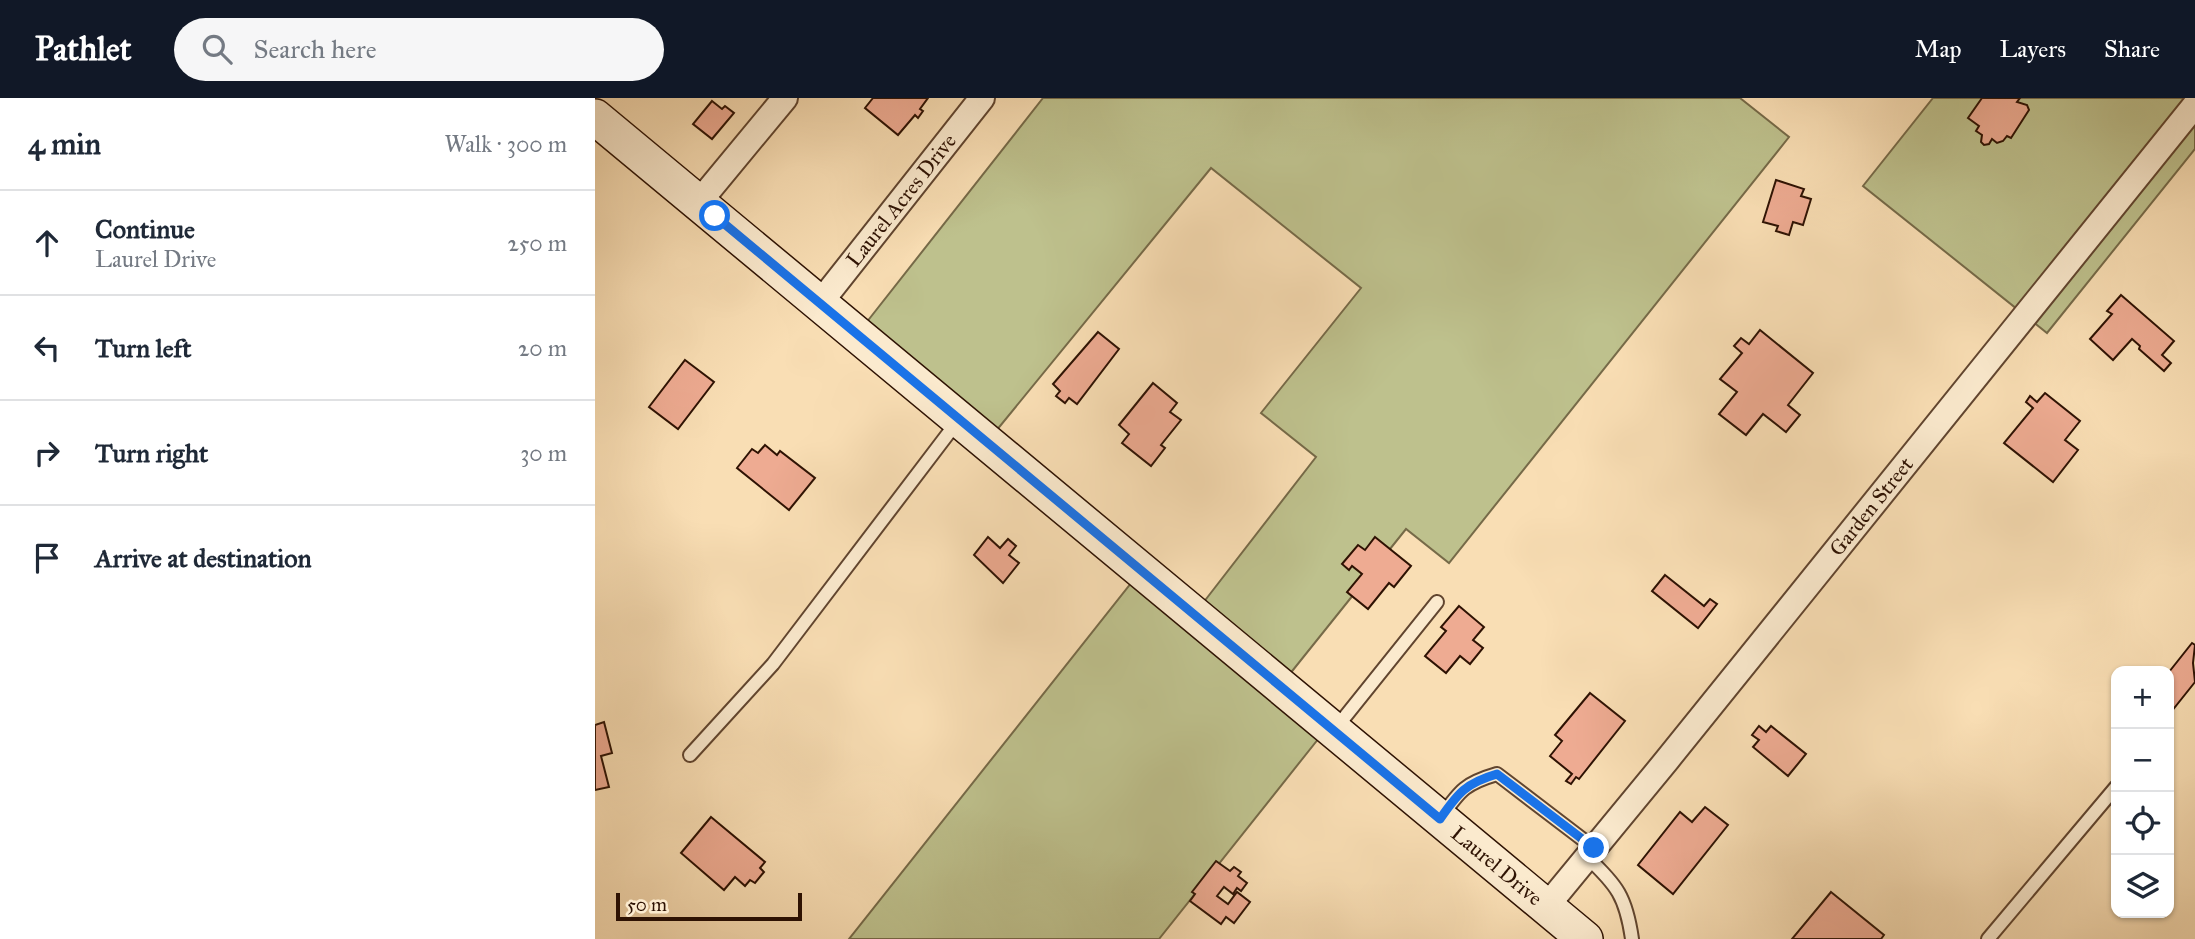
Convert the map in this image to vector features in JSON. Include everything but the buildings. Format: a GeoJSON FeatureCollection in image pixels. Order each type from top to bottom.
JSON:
{"type":"FeatureCollection","features":[{"type":"Feature","properties":{"kind":"street"},"geometry":{"type":"LineString","coordinates":[[699,202],[785,98]]}},
{"type":"Feature","properties":{"kind":"street","name":"Laurel Acres Drive"},"geometry":{"type":"LineString","coordinates":[[820,303],[982,98]]}},
{"type":"Feature","properties":{"kind":"street","name":"Garden Street"},"geometry":{"type":"LineString","coordinates":[[1546,907],[2195,105]]}},
{"type":"Feature","properties":{"kind":"street","name":"Laurel Drive"},"geometry":{"type":"LineString","coordinates":[[595,117],[1585,939]]}},
{"type":"Feature","properties":{"kind":"lane"},"geometry":{"type":"LineString","coordinates":[[690,755],[773,664],[959,420]]}},
{"type":"Feature","properties":{"kind":"lane"},"geometry":{"type":"LineString","coordinates":[[1334,731],[1437,602]]}},
{"type":"Feature","properties":{"kind":"lane"},"geometry":{"type":"LineString","coordinates":[[1440,819],[1459,792],[1477,779],[1497,774],[1590,853],[1613,882],[1627,909],[1632,939]]}},
{"type":"Feature","properties":{"kind":"lane"},"geometry":{"type":"LineString","coordinates":[[1988,939],[2112,792]]}},
{"type":"Feature","properties":{"kind":"green space"},"geometry":{"type":"Polygon","coordinates":[[[1043,98],[1740,98],[1789,137],[1449,563],[1406,529],[1289,675],[1203,603],[1316,457],[1261,413],[1361,288],[1211,168],[996,431],[866,323],[1043,98]]]}},
{"type":"Feature","properties":{"kind":"green space"},"geometry":{"type":"Polygon","coordinates":[[[1933,98],[2195,98],[2195,149],[2047,333],[1863,186],[1933,98]]]}},
{"type":"Feature","properties":{"kind":"green space"},"geometry":{"type":"Polygon","coordinates":[[[1132,582],[1319,738],[1159,939],[849,939],[1132,582]]]}},
{"type":"Feature","properties":{"kind":"route"},"geometry":{"type":"LineString","coordinates":[[715,216],[1440,819],[1459,792],[1477,779],[1497,774],[1594,848]]}}]}
